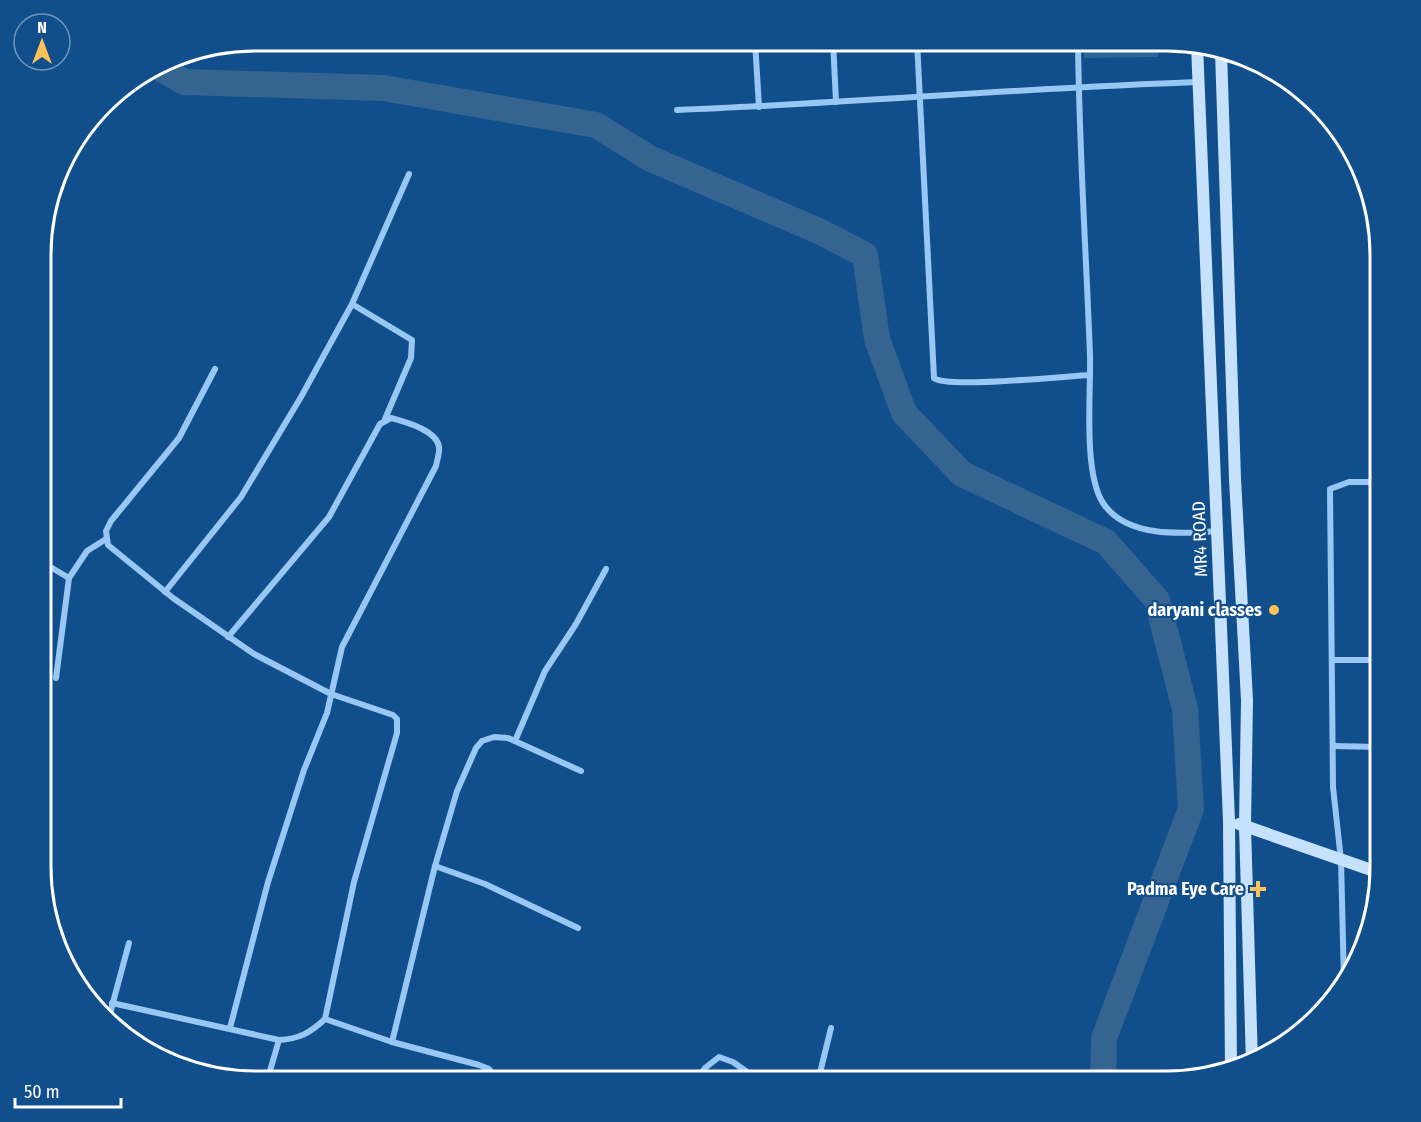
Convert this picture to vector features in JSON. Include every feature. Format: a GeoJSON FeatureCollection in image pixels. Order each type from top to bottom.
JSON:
{"type":"FeatureCollection","features":[{"type":"Feature","properties":{"kind":"street"},"geometry":{"type":"LineString","coordinates":[[756,51],[759,107]]}},
{"type":"Feature","properties":{"kind":"street"},"geometry":{"type":"LineString","coordinates":[[833,51],[836,102]]}},
{"type":"Feature","properties":{"kind":"street"},"geometry":{"type":"LineString","coordinates":[[918,51],[934,378],[944,383],[1090,375]]}},
{"type":"Feature","properties":{"kind":"street"},"geometry":{"type":"LineString","coordinates":[[1078,51],[1094,475],[1104,504],[1122,519],[1159,532],[1218,531]]}},
{"type":"Feature","properties":{"kind":"street","name":"MR4 ROAD"},"geometry":{"type":"LineString","coordinates":[[1197,54],[1229,821],[1231,1060]]}},
{"type":"Feature","properties":{"kind":"street","name":"MR4 ROAD"},"geometry":{"type":"LineString","coordinates":[[1221,59],[1235,479],[1247,700],[1245,826],[1252,1051]]}},
{"type":"Feature","properties":{"kind":"street"},"geometry":{"type":"LineString","coordinates":[[677,110],[921,98],[1078,86],[1198,82]]}},
{"type":"Feature","properties":{"kind":"street"},"geometry":{"type":"LineString","coordinates":[[165,592],[241,497],[301,397],[352,304],[409,174]]}},
{"type":"Feature","properties":{"kind":"street"},"geometry":{"type":"LineString","coordinates":[[228,637],[329,517],[380,424],[385,419],[411,358],[414,349],[412,340],[406,334],[352,304]]}},
{"type":"Feature","properties":{"kind":"street"},"geometry":{"type":"LineString","coordinates":[[56,678],[69,578],[87,551],[106,539],[111,521],[179,438],[215,369]]}},
{"type":"Feature","properties":{"kind":"street"},"geometry":{"type":"LineString","coordinates":[[230,1028],[268,882],[304,770],[327,712],[342,647],[353,621],[372,592],[436,466],[440,447],[437,440],[418,427],[391,418],[385,419]]}},
{"type":"Feature","properties":{"kind":"street"},"geometry":{"type":"LineString","coordinates":[[1344,968],[1341,860],[1333,787],[1330,489],[1350,482],[1370,482]]}},
{"type":"Feature","properties":{"kind":"street"},"geometry":{"type":"LineString","coordinates":[[106,539],[114,551],[165,592],[228,637],[331,694],[393,715],[398,724],[354,882],[325,1019],[309,1034],[294,1040],[279,1040],[112,1002]]}},
{"type":"Feature","properties":{"kind":"street"},"geometry":{"type":"LineString","coordinates":[[51,567],[69,578]]}},
{"type":"Feature","properties":{"kind":"street"},"geometry":{"type":"LineString","coordinates":[[515,741],[545,671],[576,624],[606,569]]}},
{"type":"Feature","properties":{"kind":"street"},"geometry":{"type":"LineString","coordinates":[[1332,660],[1370,660]]}},
{"type":"Feature","properties":{"kind":"street"},"geometry":{"type":"LineString","coordinates":[[392,1042],[435,866],[457,791],[476,748],[482,741],[494,737],[515,741],[581,771]]}},
{"type":"Feature","properties":{"kind":"street"},"geometry":{"type":"LineString","coordinates":[[1333,746],[1370,747]]}},
{"type":"Feature","properties":{"kind":"street"},"geometry":{"type":"LineString","coordinates":[[1229,821],[1370,870]]}},
{"type":"Feature","properties":{"kind":"street"},"geometry":{"type":"LineString","coordinates":[[435,866],[494,888],[578,928]]}},
{"type":"Feature","properties":{"kind":"street"},"geometry":{"type":"LineString","coordinates":[[110,1010],[129,943]]}},
{"type":"Feature","properties":{"kind":"street"},"geometry":{"type":"LineString","coordinates":[[325,1019],[392,1042],[479,1065],[490,1071]]}},
{"type":"Feature","properties":{"kind":"street"},"geometry":{"type":"LineString","coordinates":[[820,1071],[831,1028]]}},
{"type":"Feature","properties":{"kind":"street"},"geometry":{"type":"LineString","coordinates":[[270,1071],[279,1040]]}},
{"type":"Feature","properties":{"kind":"street"},"geometry":{"type":"LineString","coordinates":[[703,1071],[719,1057],[734,1062],[746,1071]]}},
{"type":"Feature","properties":{"kind":"waterway"},"geometry":{"type":"LineString","coordinates":[[166,71],[184,82],[383,88],[596,125],[649,158],[821,232],[865,255],[877,339],[904,413],[962,474],[1106,542],[1157,600],[1185,709],[1191,809],[1104,1038],[1103,1071]]}},
{"type":"Feature","properties":{"kind":"place","name":"daryani classes"},"geometry":{"type":"Point","coordinates":[1274,610]}},
{"type":"Feature","properties":{"kind":"place","name":"Padma Eye Care"},"geometry":{"type":"Point","coordinates":[1258,889]}}]}
